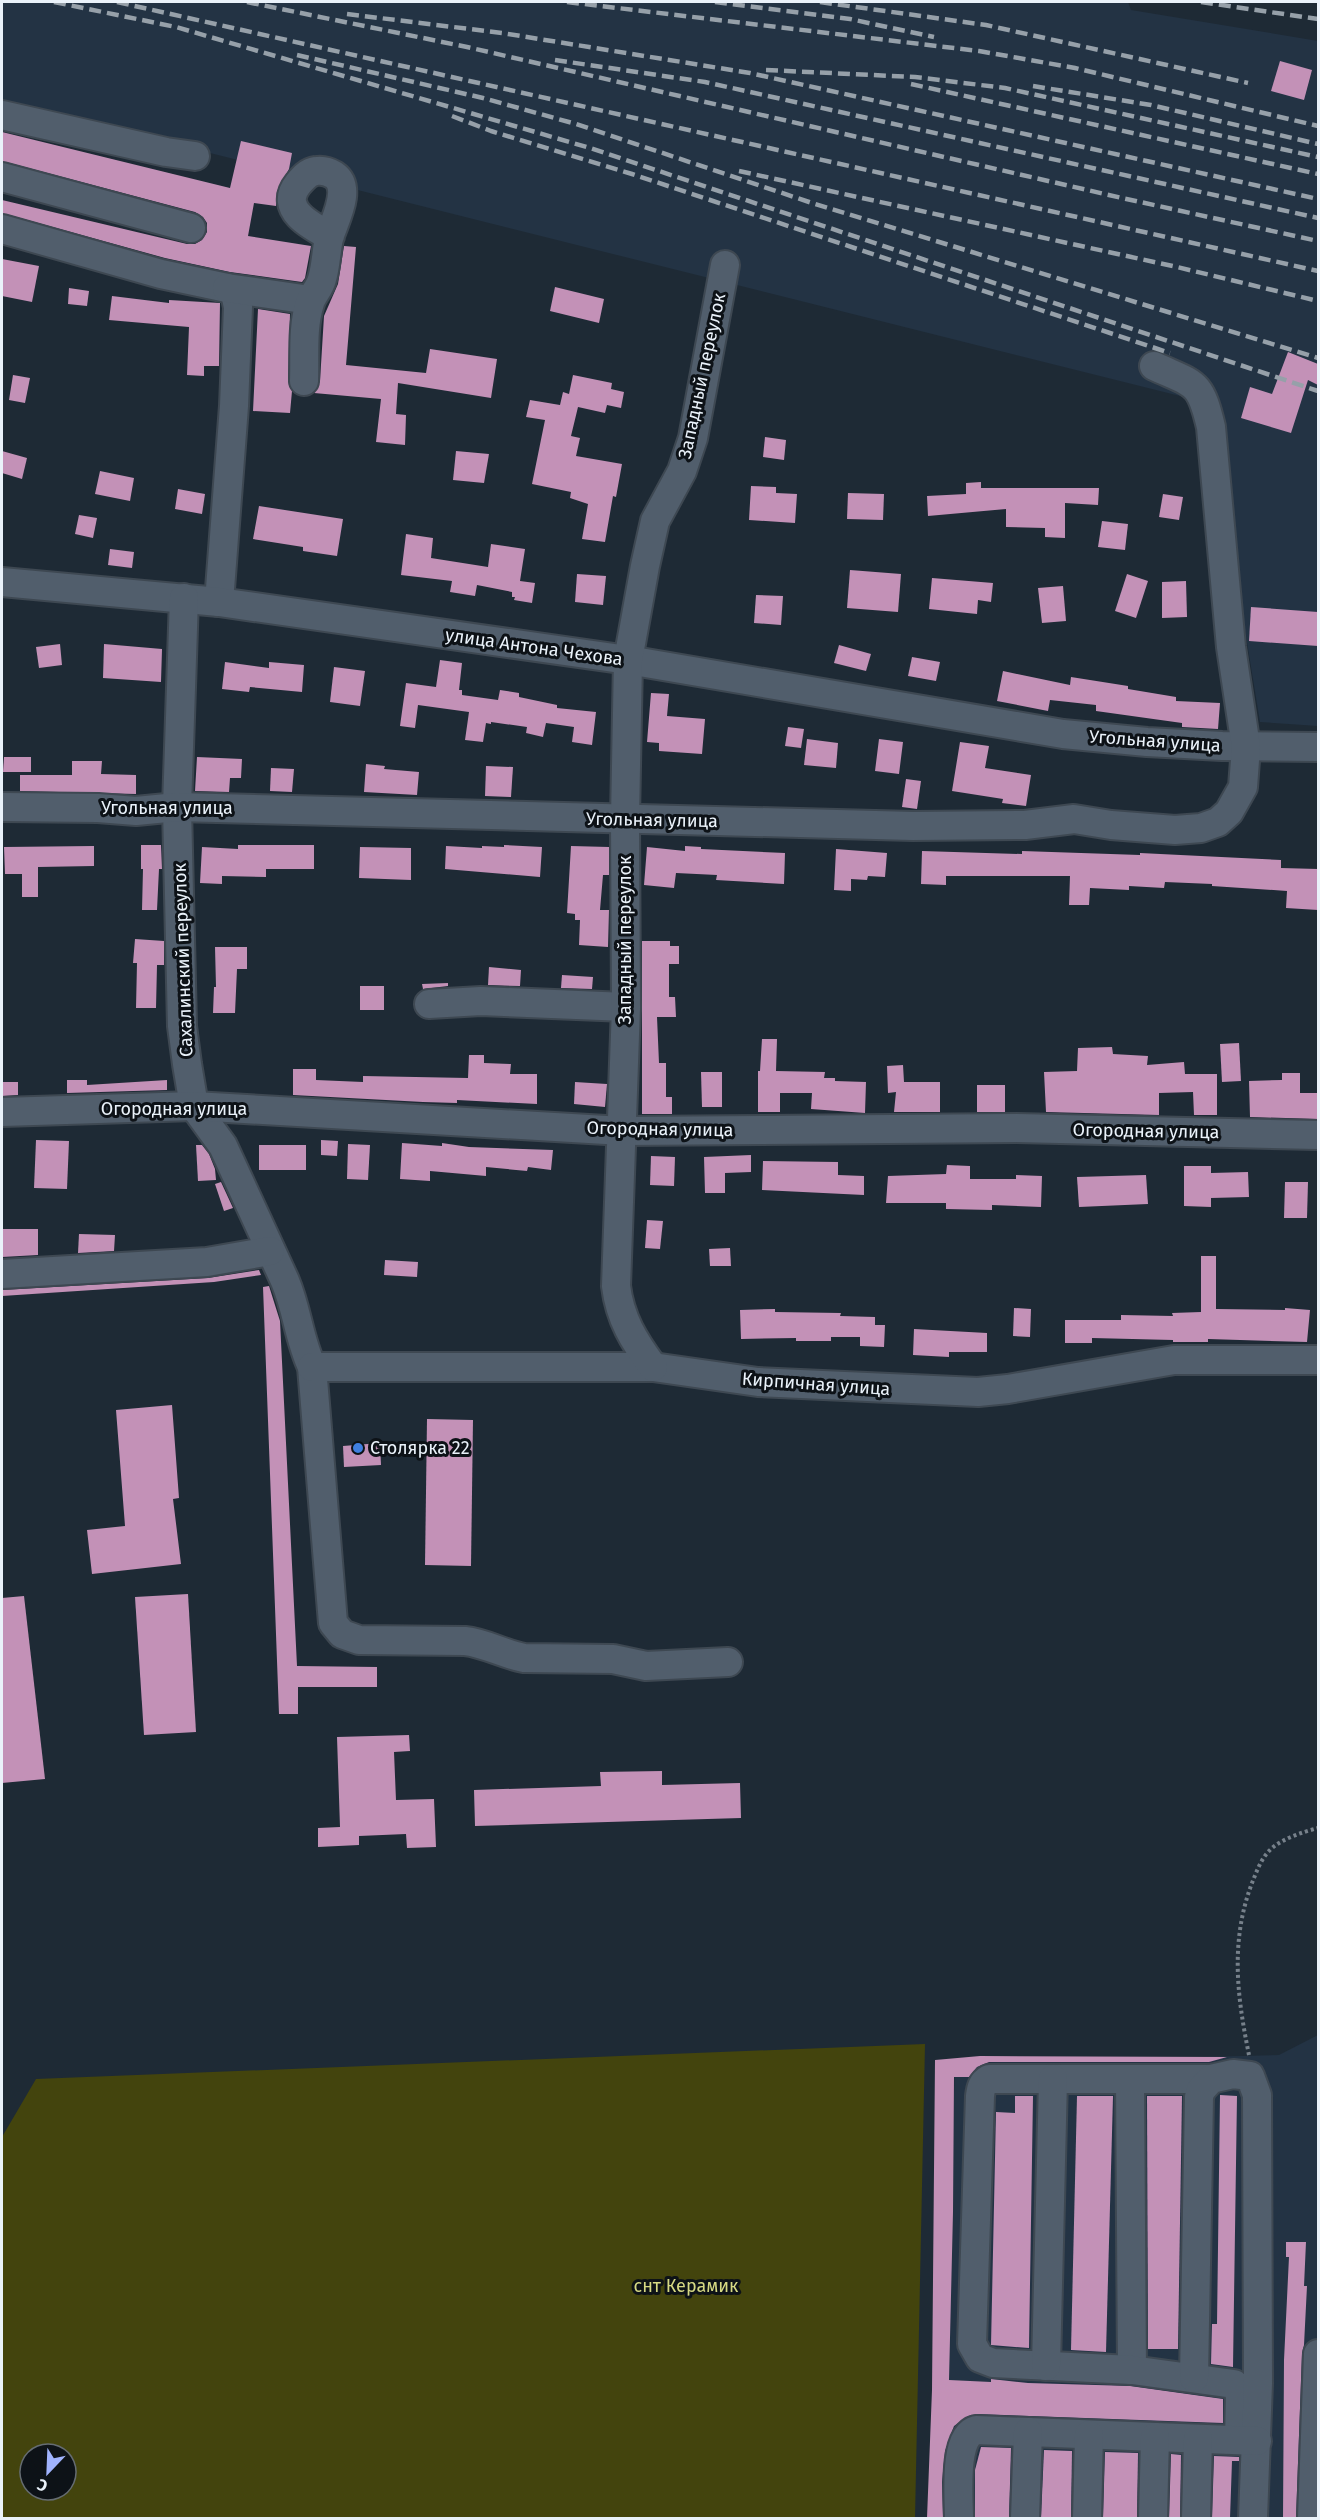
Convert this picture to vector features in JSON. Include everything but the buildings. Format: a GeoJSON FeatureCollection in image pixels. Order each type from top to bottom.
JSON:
{"type":"FeatureCollection","features":[{"type":"Feature","properties":{"kind":"street"},"geometry":{"type":"LineString","coordinates":[[2,115],[166,152],[195,156]]}},
{"type":"Feature","properties":{"kind":"street"},"geometry":{"type":"LineString","coordinates":[[2,177],[191,228]]}},
{"type":"Feature","properties":{"kind":"street"},"geometry":{"type":"LineString","coordinates":[[2,229],[161,274],[227,288],[310,300]]}},
{"type":"Feature","properties":{"kind":"street"},"geometry":{"type":"LineString","coordinates":[[304,381],[310,300],[322,280],[330,236]]}},
{"type":"Feature","properties":{"kind":"street","name":"Западный переулок"},"geometry":{"type":"LineString","coordinates":[[653,1367],[632,1339],[618,1303],[616,1286],[626,1007],[625,819],[628,660],[655,521],[682,471],[693,438],[725,265]]}},
{"type":"Feature","properties":{"kind":"street"},"geometry":{"type":"LineString","coordinates":[[219,602],[234,406],[238,307],[237,297],[227,288]]}},
{"type":"Feature","properties":{"kind":"street"},"geometry":{"type":"LineString","coordinates":[[1154,366],[1193,385],[1202,393],[1205,402],[1210,426],[1231,647],[1246,747]]}},
{"type":"Feature","properties":{"kind":"street","name":"улица Антона Чехова"},"geometry":{"type":"LineString","coordinates":[[2,582],[219,602],[628,660],[1063,734]]}},
{"type":"Feature","properties":{"kind":"street","name":"Сахалинский переулок"},"geometry":{"type":"LineString","coordinates":[[184,598],[177,807],[182,1026],[194,1106],[223,1146],[291,1296],[306,1356],[312,1367],[333,1623],[342,1634],[359,1640],[472,1642],[510,1655],[543,1659],[614,1659],[646,1665],[728,1662]]}},
{"type":"Feature","properties":{"kind":"street","name":"Угольная улица"},"geometry":{"type":"LineString","coordinates":[[1063,734],[1147,742],[1246,747],[1318,747]]}},
{"type":"Feature","properties":{"kind":"street","name":"Угольная улица"},"geometry":{"type":"LineString","coordinates":[[2,807],[98,808],[136,811],[177,807],[913,826],[1025,825],[1074,819],[1164,830],[1201,828],[1218,822],[1236,801],[1245,775],[1246,747]]}},
{"type":"Feature","properties":{"kind":"street"},"geometry":{"type":"LineString","coordinates":[[429,1004],[481,1001],[626,1007]]}},
{"type":"Feature","properties":{"kind":"street","name":"Огородная улица"},"geometry":{"type":"LineString","coordinates":[[2,1112],[194,1106],[623,1131],[1017,1128],[1318,1135]]}},
{"type":"Feature","properties":{"kind":"street"},"geometry":{"type":"LineString","coordinates":[[2,1274],[207,1262],[270,1251]]}},
{"type":"Feature","properties":{"kind":"street","name":"Кирпичная улица"},"geometry":{"type":"LineString","coordinates":[[312,1367],[653,1367],[758,1382],[967,1393],[1008,1389],[1174,1360],[1318,1359]]}},
{"type":"Feature","properties":{"kind":"street"},"geometry":{"type":"LineString","coordinates":[[1248,2441],[1238,2387],[1227,2382],[1132,2370],[993,2363],[980,2358],[972,2344],[981,2085],[989,2079],[1211,2079],[1243,2074],[1250,2076],[1255,2085],[1257,2107],[1248,2441],[1253,2518]]}},
{"type":"Feature","properties":{"kind":"street"},"geometry":{"type":"LineString","coordinates":[[1046,2366],[1053,2079]]}},
{"type":"Feature","properties":{"kind":"street"},"geometry":{"type":"LineString","coordinates":[[1130,2079],[1132,2370]]}},
{"type":"Feature","properties":{"kind":"street"},"geometry":{"type":"LineString","coordinates":[[1194,2378],[1199,2097],[1201,2090],[1211,2079]]}},
{"type":"Feature","properties":{"kind":"street"},"geometry":{"type":"LineString","coordinates":[[1312,2518],[1318,2354]]}},
{"type":"Feature","properties":{"kind":"street"},"geometry":{"type":"LineString","coordinates":[[959,2518],[961,2447],[966,2435],[976,2430],[1248,2441]]}},
{"type":"Feature","properties":{"kind":"street"},"geometry":{"type":"LineString","coordinates":[[1025,2518],[1028,2432]]}},
{"type":"Feature","properties":{"kind":"street"},"geometry":{"type":"LineString","coordinates":[[1087,2518],[1089,2435]]}},
{"type":"Feature","properties":{"kind":"street"},"geometry":{"type":"LineString","coordinates":[[1153,2518],[1155,2437]]}},
{"type":"Feature","properties":{"kind":"street"},"geometry":{"type":"LineString","coordinates":[[1196,2518],[1198,2439]]}},
{"type":"Feature","properties":{"kind":"path"},"geometry":{"type":"LineString","coordinates":[[1255,2085],[1237,1989],[1236,1961],[1239,1928],[1257,1871],[1269,1850],[1296,1834],[1318,1828]]}},
{"type":"Feature","properties":{"kind":"shaded area"},"geometry":{"type":"Polygon","coordinates":[[[2,2],[1128,2],[1131,10],[1318,41],[1318,726],[1260,722],[1208,403],[2,101],[2,2]]]}},
{"type":"Feature","properties":{"kind":"shaded area"},"geometry":{"type":"Polygon","coordinates":[[[1318,2035],[1318,2518],[940,2518],[955,2063],[1279,2055],[1318,2035]]]}},
{"type":"Feature","properties":{"kind":"green space","name":"снт Керамик"},"geometry":{"type":"Polygon","coordinates":[[[925,2044],[915,2518],[2,2518],[2,2137],[36,2079],[925,2044]]]}},
{"type":"Feature","properties":{"kind":"railway"},"geometry":{"type":"LineString","coordinates":[[54,2],[176,27],[590,148],[1318,391]]}},
{"type":"Feature","properties":{"kind":"railway"},"geometry":{"type":"LineString","coordinates":[[117,2],[1318,271]]}},
{"type":"Feature","properties":{"kind":"railway"},"geometry":{"type":"LineString","coordinates":[[247,2],[467,47],[1318,241]]}},
{"type":"Feature","properties":{"kind":"railway"},"geometry":{"type":"LineString","coordinates":[[567,2],[979,51],[1075,68],[1318,126]]}},
{"type":"Feature","properties":{"kind":"railway"},"geometry":{"type":"LineString","coordinates":[[715,2],[850,19],[934,37]]}},
{"type":"Feature","properties":{"kind":"railway"},"geometry":{"type":"LineString","coordinates":[[820,2],[986,25],[1248,83]]}},
{"type":"Feature","properties":{"kind":"railway"},"geometry":{"type":"LineString","coordinates":[[1201,2],[1318,19]]}},
{"type":"Feature","properties":{"kind":"railway"},"geometry":{"type":"LineString","coordinates":[[347,14],[502,33],[750,73],[1318,199]]}},
{"type":"Feature","properties":{"kind":"railway"},"geometry":{"type":"LineString","coordinates":[[297,55],[483,98],[576,124],[812,203],[1318,358]]}},
{"type":"Feature","properties":{"kind":"railway"},"geometry":{"type":"LineString","coordinates":[[555,60],[705,82],[1318,218]]}},
{"type":"Feature","properties":{"kind":"railway"},"geometry":{"type":"LineString","coordinates":[[766,70],[915,77],[1005,88],[1318,157]]}},
{"type":"Feature","properties":{"kind":"railway"},"geometry":{"type":"LineString","coordinates":[[911,84],[1318,174]]}},
{"type":"Feature","properties":{"kind":"railway"},"geometry":{"type":"LineString","coordinates":[[1033,86],[1151,105],[1318,144]]}},
{"type":"Feature","properties":{"kind":"railway"},"geometry":{"type":"LineString","coordinates":[[452,116],[491,131],[632,174],[1170,353]]}},
{"type":"Feature","properties":{"kind":"railway"},"geometry":{"type":"LineString","coordinates":[[739,171],[1177,267],[1318,301]]}},
{"type":"Feature","properties":{"kind":"place","name":"Столярка 22"},"geometry":{"type":"Point","coordinates":[358,1448]}}]}
